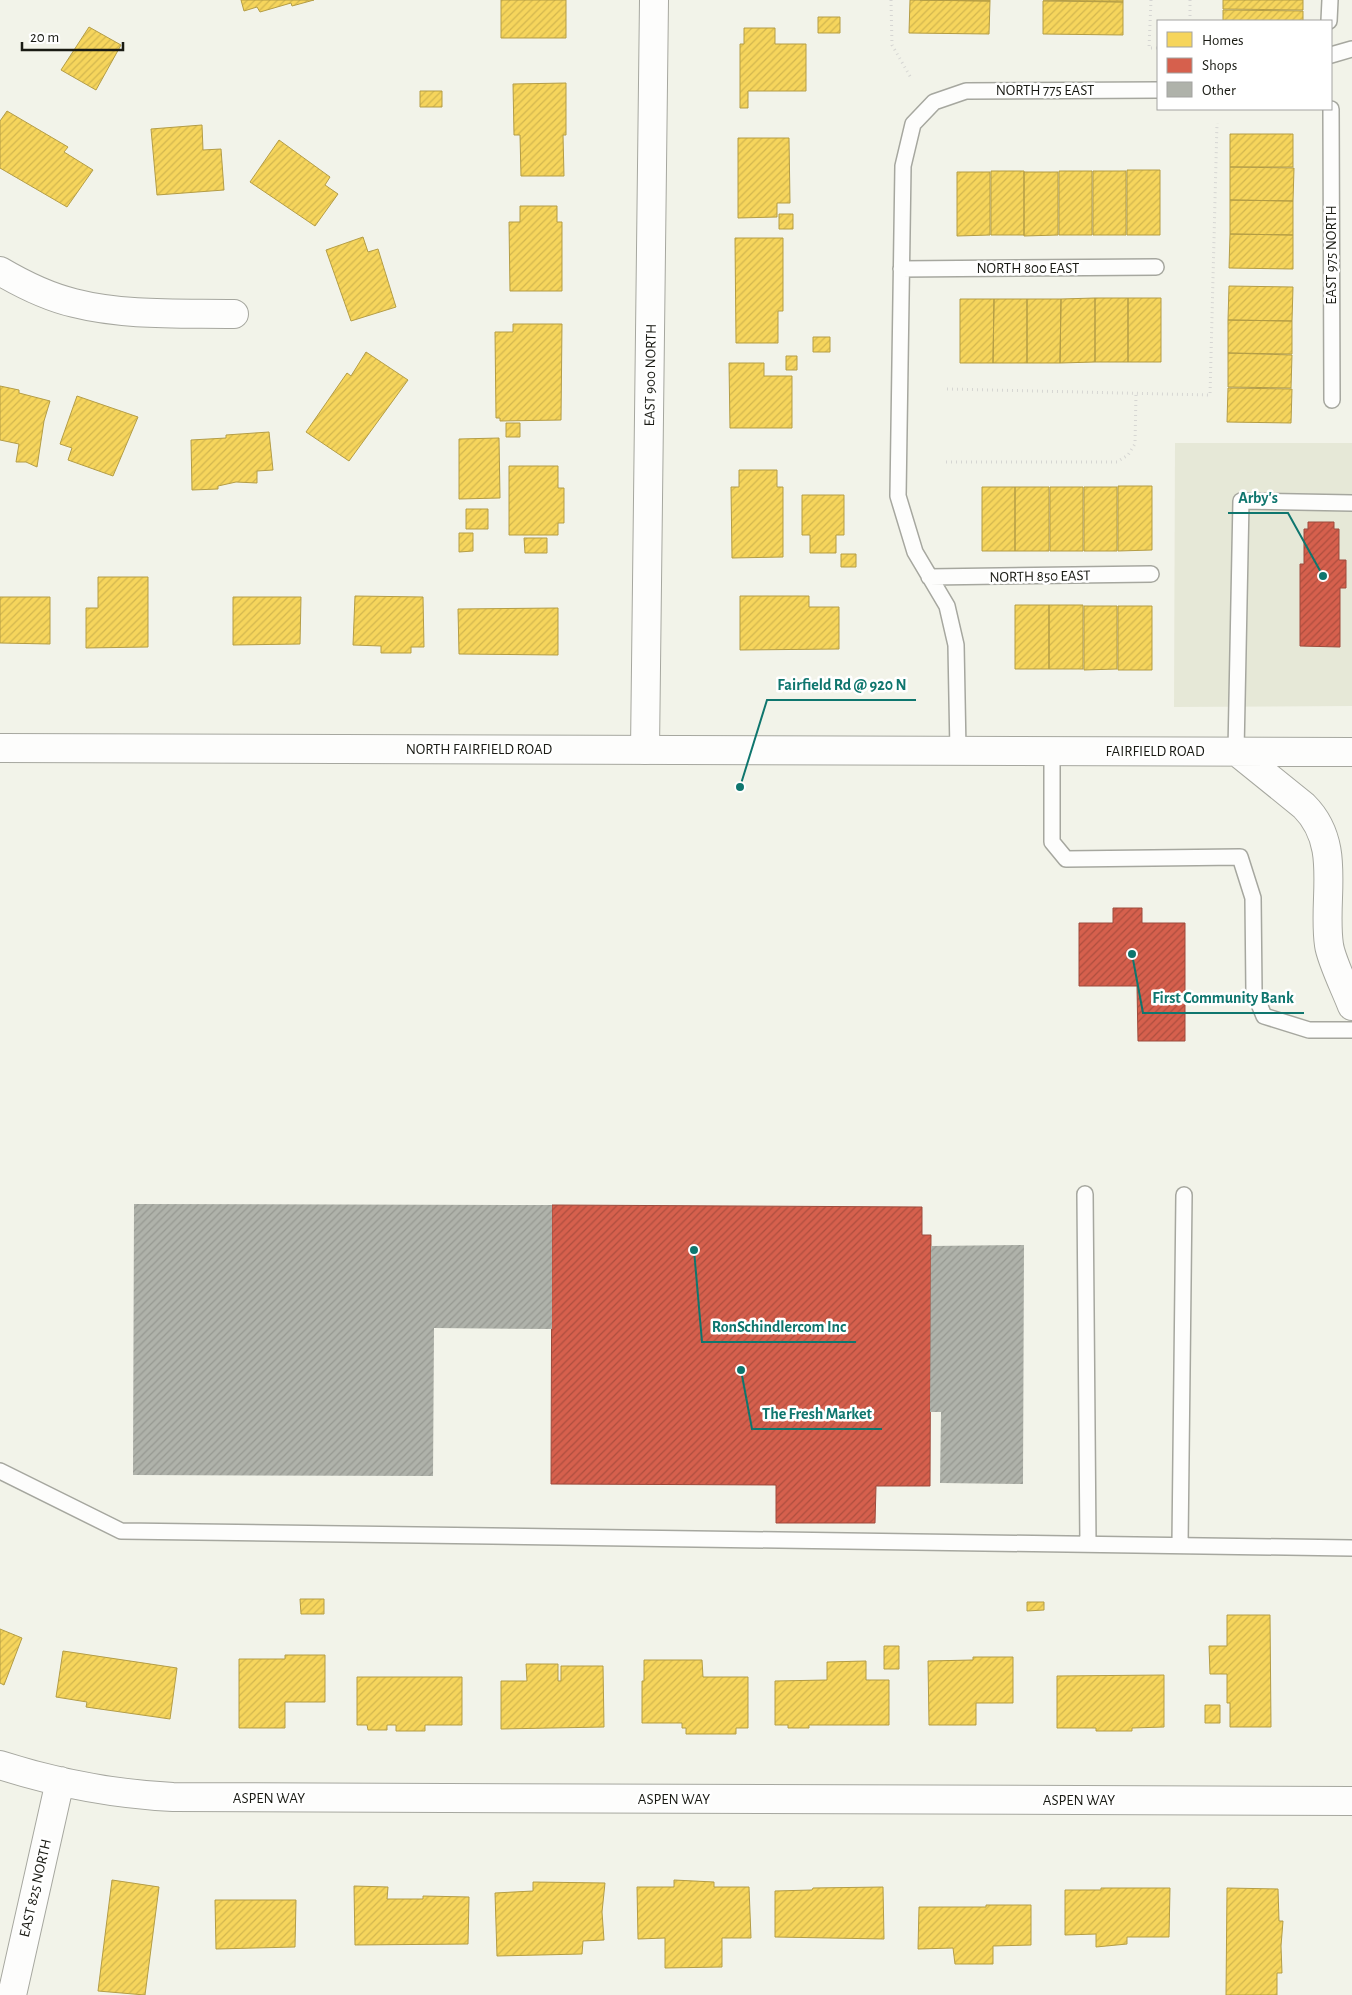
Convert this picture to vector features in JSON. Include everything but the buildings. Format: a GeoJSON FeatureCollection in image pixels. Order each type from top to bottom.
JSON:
{"type":"FeatureCollection","features":[{"type":"Feature","properties":{"kind":"street","name":"EAST 900 NORTH"},"geometry":{"type":"LineString","coordinates":[[645,750],[654,0]]}},
{"type":"Feature","properties":{"kind":"street"},"geometry":{"type":"LineString","coordinates":[[0,271],[56,297],[93,307],[129,312],[234,314]]}},
{"type":"Feature","properties":{"kind":"street","name":"NORTH FAIRFIELD ROAD"},"geometry":{"type":"LineString","coordinates":[[0,748],[958,751]]}},
{"type":"Feature","properties":{"kind":"street","name":"FAIRFIELD ROAD"},"geometry":{"type":"LineString","coordinates":[[958,751],[1352,752]]}},
{"type":"Feature","properties":{"kind":"street"},"geometry":{"type":"LineString","coordinates":[[1236,751],[1304,806],[1321,828],[1328,859],[1329,946],[1352,1006]]}},
{"type":"Feature","properties":{"kind":"street","name":"ASPEN WAY"},"geometry":{"type":"LineString","coordinates":[[0,1765],[60,1781],[138,1795],[173,1797],[1352,1801]]}},
{"type":"Feature","properties":{"kind":"street","name":"EAST 825 NORTH"},"geometry":{"type":"LineString","coordinates":[[12,1995],[60,1781]]}},
{"type":"Feature","properties":{"kind":"lane"},"geometry":{"type":"LineString","coordinates":[[1329,20],[1330,0]]}},
{"type":"Feature","properties":{"kind":"lane"},"geometry":{"type":"LineString","coordinates":[[1332,55],[1352,49]]}},
{"type":"Feature","properties":{"kind":"lane","name":"NORTH 775 EAST"},"geometry":{"type":"LineString","coordinates":[[901,269],[903,166],[913,124],[934,102],[966,90],[1157,90]]}},
{"type":"Feature","properties":{"kind":"lane","name":"EAST 975 NORTH"},"geometry":{"type":"LineString","coordinates":[[1331,110],[1332,400]]}},
{"type":"Feature","properties":{"kind":"lane","name":"NORTH 800 EAST"},"geometry":{"type":"LineString","coordinates":[[901,269],[1156,268]]}},
{"type":"Feature","properties":{"kind":"lane"},"geometry":{"type":"LineString","coordinates":[[901,269],[898,496],[916,552],[946,606],[956,645],[958,751]]}},
{"type":"Feature","properties":{"kind":"lane"},"geometry":{"type":"LineString","coordinates":[[1236,751],[1241,501],[1352,503]]}},
{"type":"Feature","properties":{"kind":"lane","name":"NORTH 850 EAST"},"geometry":{"type":"LineString","coordinates":[[929,576],[1151,574]]}},
{"type":"Feature","properties":{"kind":"lane"},"geometry":{"type":"LineString","coordinates":[[1052,751],[1052,842],[1066,859],[1240,857],[1253,898],[1254,992],[1264,1016],[1309,1030],[1352,1030]]}},
{"type":"Feature","properties":{"kind":"lane"},"geometry":{"type":"LineString","coordinates":[[1086,1194],[1088,1544]]}},
{"type":"Feature","properties":{"kind":"lane"},"geometry":{"type":"LineString","coordinates":[[1180,1544],[1184,1195]]}},
{"type":"Feature","properties":{"kind":"lane"},"geometry":{"type":"LineString","coordinates":[[0,1471],[121,1531],[1180,1544],[1352,1548]]}},
{"type":"Feature","properties":{"kind":"path"},"geometry":{"type":"LineString","coordinates":[[891,0],[892,45],[911,78]]}},
{"type":"Feature","properties":{"kind":"path"},"geometry":{"type":"LineString","coordinates":[[1150,0],[1149,48],[1157,48]]}},
{"type":"Feature","properties":{"kind":"path"},"geometry":{"type":"LineString","coordinates":[[1190,0],[1190,20]]}},
{"type":"Feature","properties":{"kind":"path"},"geometry":{"type":"LineString","coordinates":[[947,389],[1210,395],[1216,123]]}},
{"type":"Feature","properties":{"kind":"path"},"geometry":{"type":"LineString","coordinates":[[946,462],[1116,462],[1128,455],[1135,444],[1136,394]]}},
{"type":"Feature","properties":{"kind":"shaded area"},"geometry":{"type":"Polygon","coordinates":[[[1175,443],[1352,443],[1352,706],[1174,707],[1175,443]]]}},
{"type":"Feature","properties":{"kind":"place","name":"Arby's"},"geometry":{"type":"Point","coordinates":[1323,576]}},
{"type":"Feature","properties":{"kind":"place","name":"Fairfield Rd @ 920 N"},"geometry":{"type":"Point","coordinates":[740,787]}},
{"type":"Feature","properties":{"kind":"place","name":"First Community Bank"},"geometry":{"type":"Point","coordinates":[1132,954]}},
{"type":"Feature","properties":{"kind":"place","name":"RonSchindlercom Inc"},"geometry":{"type":"Point","coordinates":[694,1250]}},
{"type":"Feature","properties":{"kind":"place","name":"The Fresh Market"},"geometry":{"type":"Point","coordinates":[741,1370]}}]}
